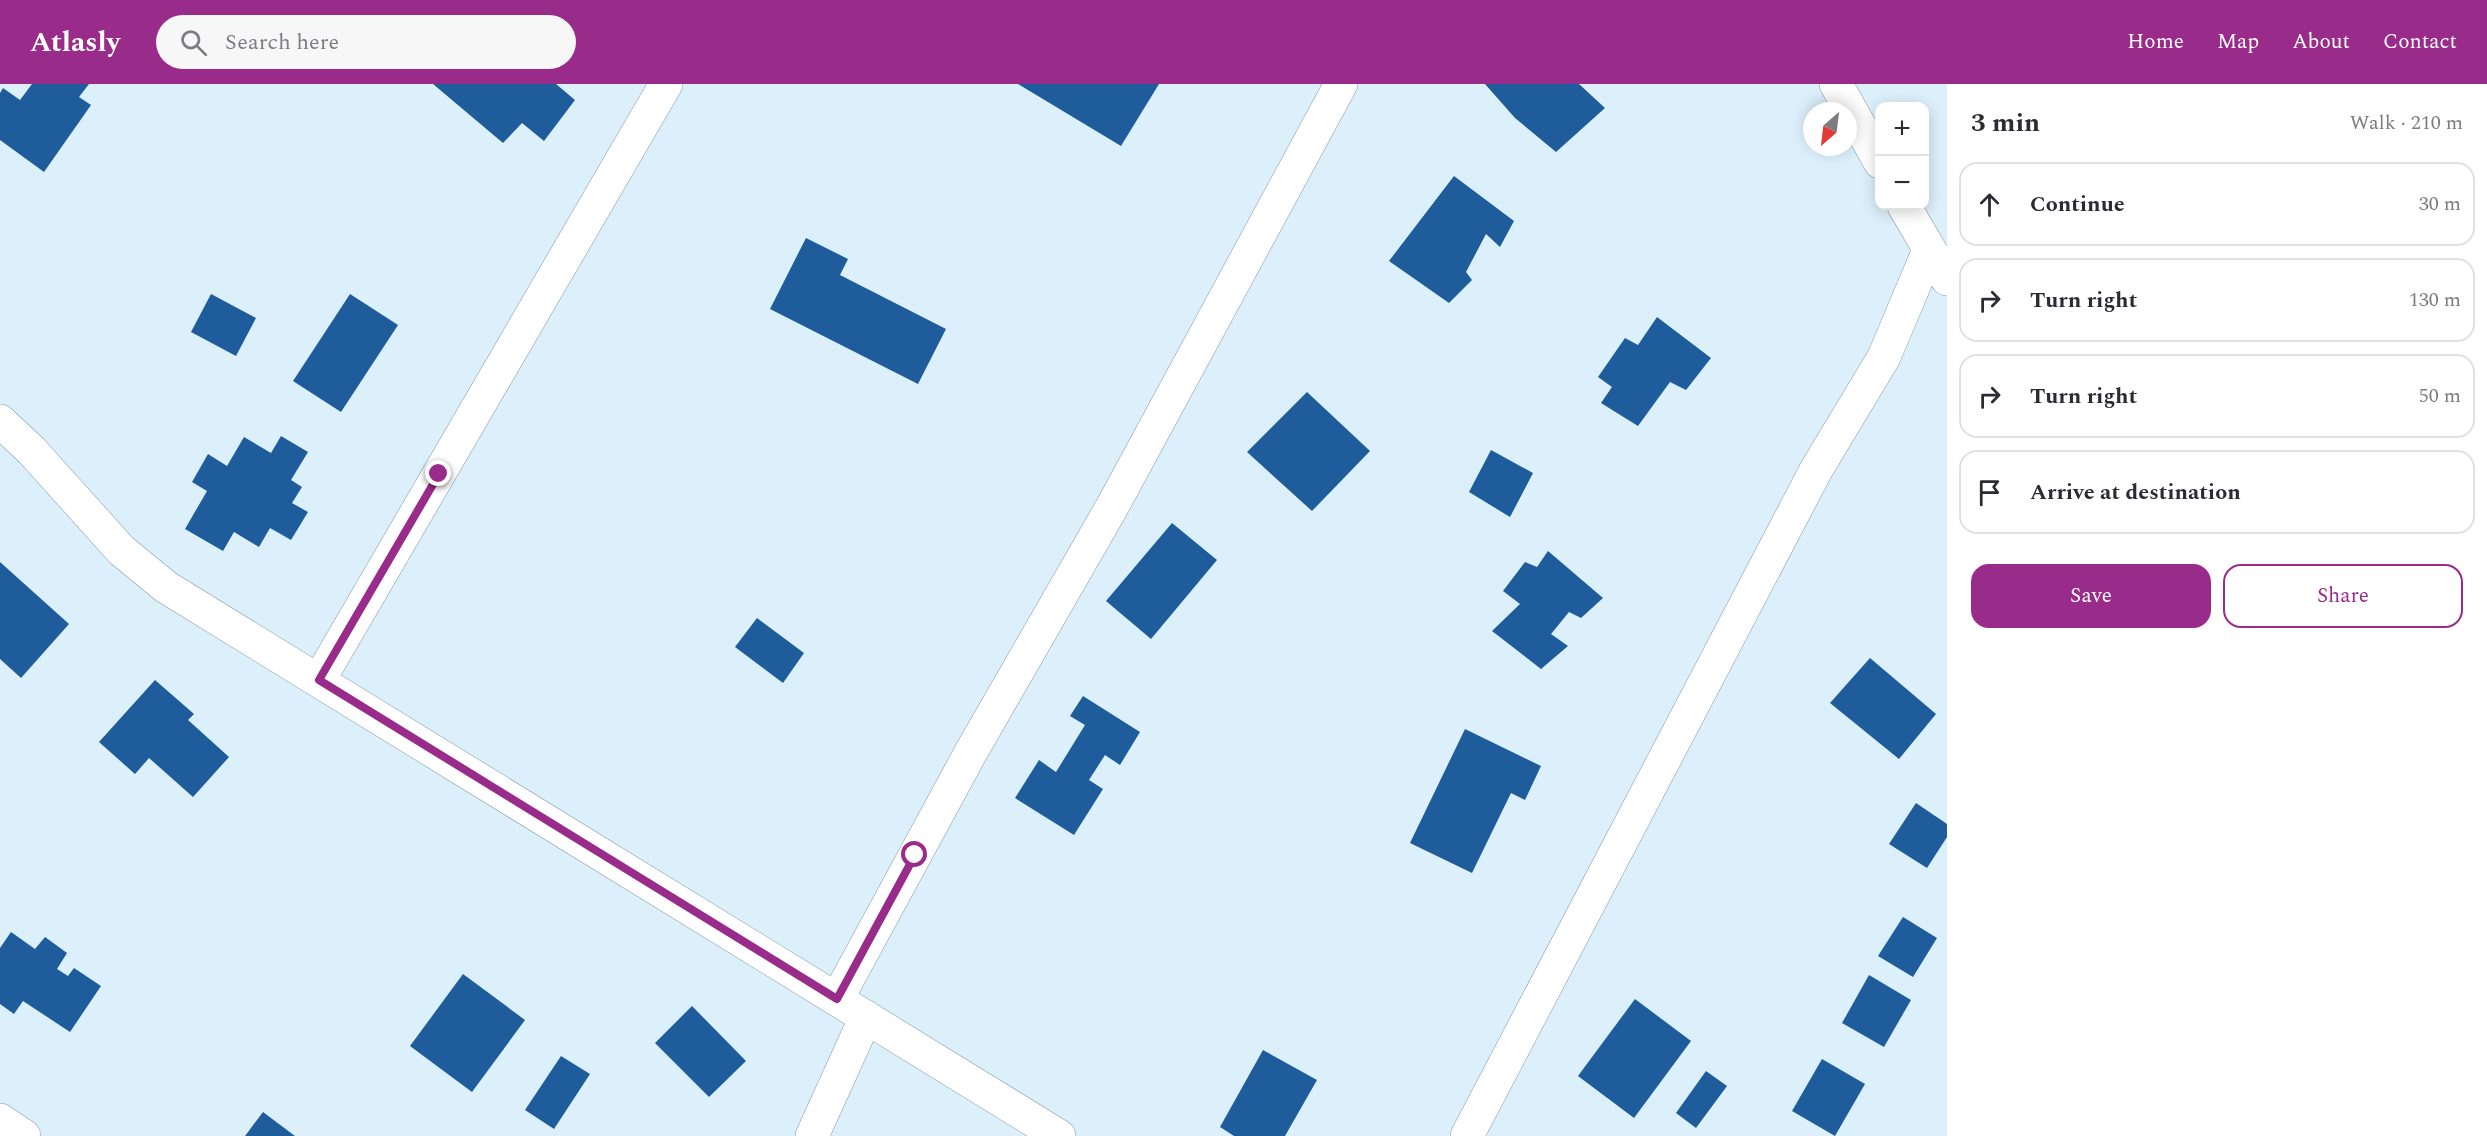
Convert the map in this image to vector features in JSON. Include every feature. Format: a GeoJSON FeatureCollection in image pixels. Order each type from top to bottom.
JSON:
{"type":"FeatureCollection","features":[{"type":"Feature","properties":{"kind":"street"},"geometry":{"type":"LineString","coordinates":[[319,680],[666,84]]}},
{"type":"Feature","properties":{"kind":"street"},"geometry":{"type":"LineString","coordinates":[[837,999],[971,752],[1112,507],[1341,84]]}},
{"type":"Feature","properties":{"kind":"street"},"geometry":{"type":"LineString","coordinates":[[1836,84],[1877,156]]}},
{"type":"Feature","properties":{"kind":"street"},"geometry":{"type":"LineString","coordinates":[[1906,210],[1947,279]]}},
{"type":"Feature","properties":{"kind":"street"},"geometry":{"type":"LineString","coordinates":[[1467,1136],[1816,470],[1884,357],[1929,250]]}},
{"type":"Feature","properties":{"kind":"street"},"geometry":{"type":"LineString","coordinates":[[0,421],[32,451],[121,550],[166,587],[1059,1136]]}},
{"type":"Feature","properties":{"kind":"street"},"geometry":{"type":"LineString","coordinates":[[812,1136],[866,1017]]}},
{"type":"Feature","properties":{"kind":"street"},"geometry":{"type":"LineString","coordinates":[[0,1120],[24,1136]]}},
{"type":"Feature","properties":{"kind":"building"},"geometry":{"type":"Polygon","coordinates":[[[32,84],[89,84],[79,97],[91,105],[44,172],[0,140],[0,93],[3,88],[20,100],[32,84]]]}},
{"type":"Feature","properties":{"kind":"building"},"geometry":{"type":"Polygon","coordinates":[[[433,84],[556,84],[575,100],[544,141],[522,123],[503,143],[433,84]]]}},
{"type":"Feature","properties":{"kind":"building"},"geometry":{"type":"Polygon","coordinates":[[[1018,84],[1159,84],[1121,146],[1018,84]]]}},
{"type":"Feature","properties":{"kind":"building"},"geometry":{"type":"Polygon","coordinates":[[[1485,84],[1579,84],[1605,108],[1556,152],[1515,118],[1485,84]]]}},
{"type":"Feature","properties":{"kind":"building"},"geometry":{"type":"Polygon","coordinates":[[[1454,176],[1514,221],[1500,247],[1486,234],[1466,272],[1472,280],[1449,303],[1389,261],[1454,176]]]}},
{"type":"Feature","properties":{"kind":"building"},"geometry":{"type":"Polygon","coordinates":[[[806,238],[848,259],[840,275],[946,329],[918,384],[770,309],[806,238]]]}},
{"type":"Feature","properties":{"kind":"building"},"geometry":{"type":"Polygon","coordinates":[[[211,294],[256,318],[236,356],[191,332],[211,294]]]}},
{"type":"Feature","properties":{"kind":"building"},"geometry":{"type":"Polygon","coordinates":[[[350,294],[398,325],[341,412],[293,381],[350,294]]]}},
{"type":"Feature","properties":{"kind":"building"},"geometry":{"type":"Polygon","coordinates":[[[1657,317],[1711,358],[1686,390],[1670,382],[1638,426],[1601,403],[1612,387],[1598,377],[1625,338],[1638,345],[1657,317]]]}},
{"type":"Feature","properties":{"kind":"building"},"geometry":{"type":"Polygon","coordinates":[[[1307,392],[1370,451],[1312,511],[1247,452],[1307,392]]]}},
{"type":"Feature","properties":{"kind":"building"},"geometry":{"type":"Polygon","coordinates":[[[281,436],[308,452],[291,480],[302,487],[292,503],[308,512],[291,540],[270,528],[259,547],[234,532],[223,551],[185,529],[207,491],[192,482],[208,454],[227,466],[244,437],[271,453],[281,436]]]}},
{"type":"Feature","properties":{"kind":"building"},"geometry":{"type":"Polygon","coordinates":[[[1491,450],[1533,473],[1510,517],[1469,492],[1491,450]]]}},
{"type":"Feature","properties":{"kind":"building"},"geometry":{"type":"Polygon","coordinates":[[[1172,523],[1217,560],[1151,639],[1106,601],[1172,523]]]}},
{"type":"Feature","properties":{"kind":"building"},"geometry":{"type":"Polygon","coordinates":[[[1548,551],[1603,598],[1581,618],[1569,612],[1551,634],[1568,646],[1541,669],[1492,631],[1520,604],[1503,591],[1525,562],[1537,567],[1548,551]]]}},
{"type":"Feature","properties":{"kind":"building"},"geometry":{"type":"Polygon","coordinates":[[[0,562],[69,624],[21,678],[0,659],[0,562]]]}},
{"type":"Feature","properties":{"kind":"building"},"geometry":{"type":"Polygon","coordinates":[[[757,618],[804,653],[783,683],[735,647],[757,618]]]}},
{"type":"Feature","properties":{"kind":"building"},"geometry":{"type":"Polygon","coordinates":[[[1870,658],[1936,714],[1899,759],[1830,703],[1870,658]]]}},
{"type":"Feature","properties":{"kind":"building"},"geometry":{"type":"Polygon","coordinates":[[[155,680],[194,714],[188,720],[229,757],[193,797],[149,758],[135,774],[99,742],[155,680]]]}},
{"type":"Feature","properties":{"kind":"building"},"geometry":{"type":"Polygon","coordinates":[[[1083,696],[1140,732],[1120,765],[1105,755],[1089,780],[1103,789],[1074,835],[1015,798],[1039,760],[1056,772],[1085,725],[1070,716],[1083,696]]]}},
{"type":"Feature","properties":{"kind":"building"},"geometry":{"type":"Polygon","coordinates":[[[1465,729],[1541,766],[1525,800],[1511,793],[1472,873],[1410,843],[1465,729]]]}},
{"type":"Feature","properties":{"kind":"building"},"geometry":{"type":"Polygon","coordinates":[[[1916,803],[1947,824],[1947,837],[1927,868],[1889,844],[1916,803]]]}},
{"type":"Feature","properties":{"kind":"building"},"geometry":{"type":"Polygon","coordinates":[[[1903,917],[1937,938],[1913,977],[1878,956],[1903,917]]]}},
{"type":"Feature","properties":{"kind":"building"},"geometry":{"type":"Polygon","coordinates":[[[11,932],[35,949],[45,937],[67,953],[57,969],[68,976],[74,968],[101,986],[70,1032],[23,1001],[14,1014],[0,1004],[0,948],[11,932]]]}},
{"type":"Feature","properties":{"kind":"building"},"geometry":{"type":"Polygon","coordinates":[[[463,974],[525,1020],[472,1092],[410,1046],[463,974]]]}},
{"type":"Feature","properties":{"kind":"building"},"geometry":{"type":"Polygon","coordinates":[[[1869,975],[1911,1000],[1884,1047],[1842,1023],[1869,975]]]}},
{"type":"Feature","properties":{"kind":"building"},"geometry":{"type":"Polygon","coordinates":[[[1635,999],[1691,1041],[1634,1118],[1578,1076],[1635,999]]]}},
{"type":"Feature","properties":{"kind":"building"},"geometry":{"type":"Polygon","coordinates":[[[692,1006],[746,1061],[709,1097],[655,1043],[692,1006]]]}},
{"type":"Feature","properties":{"kind":"building"},"geometry":{"type":"Polygon","coordinates":[[[1263,1050],[1317,1080],[1285,1136],[1234,1136],[1220,1127],[1263,1050]]]}},
{"type":"Feature","properties":{"kind":"building"},"geometry":{"type":"Polygon","coordinates":[[[561,1056],[590,1074],[554,1129],[525,1110],[561,1056]]]}},
{"type":"Feature","properties":{"kind":"building"},"geometry":{"type":"Polygon","coordinates":[[[1822,1059],[1865,1084],[1835,1136],[1792,1111],[1822,1059]]]}},
{"type":"Feature","properties":{"kind":"building"},"geometry":{"type":"Polygon","coordinates":[[[1706,1071],[1727,1086],[1696,1128],[1676,1113],[1706,1071]]]}},
{"type":"Feature","properties":{"kind":"building"},"geometry":{"type":"Polygon","coordinates":[[[263,1112],[295,1136],[245,1136],[263,1112]]]}},
{"type":"Feature","properties":{"kind":"route"},"geometry":{"type":"LineString","coordinates":[[439,474],[319,680],[837,999],[915,855]]}}]}
